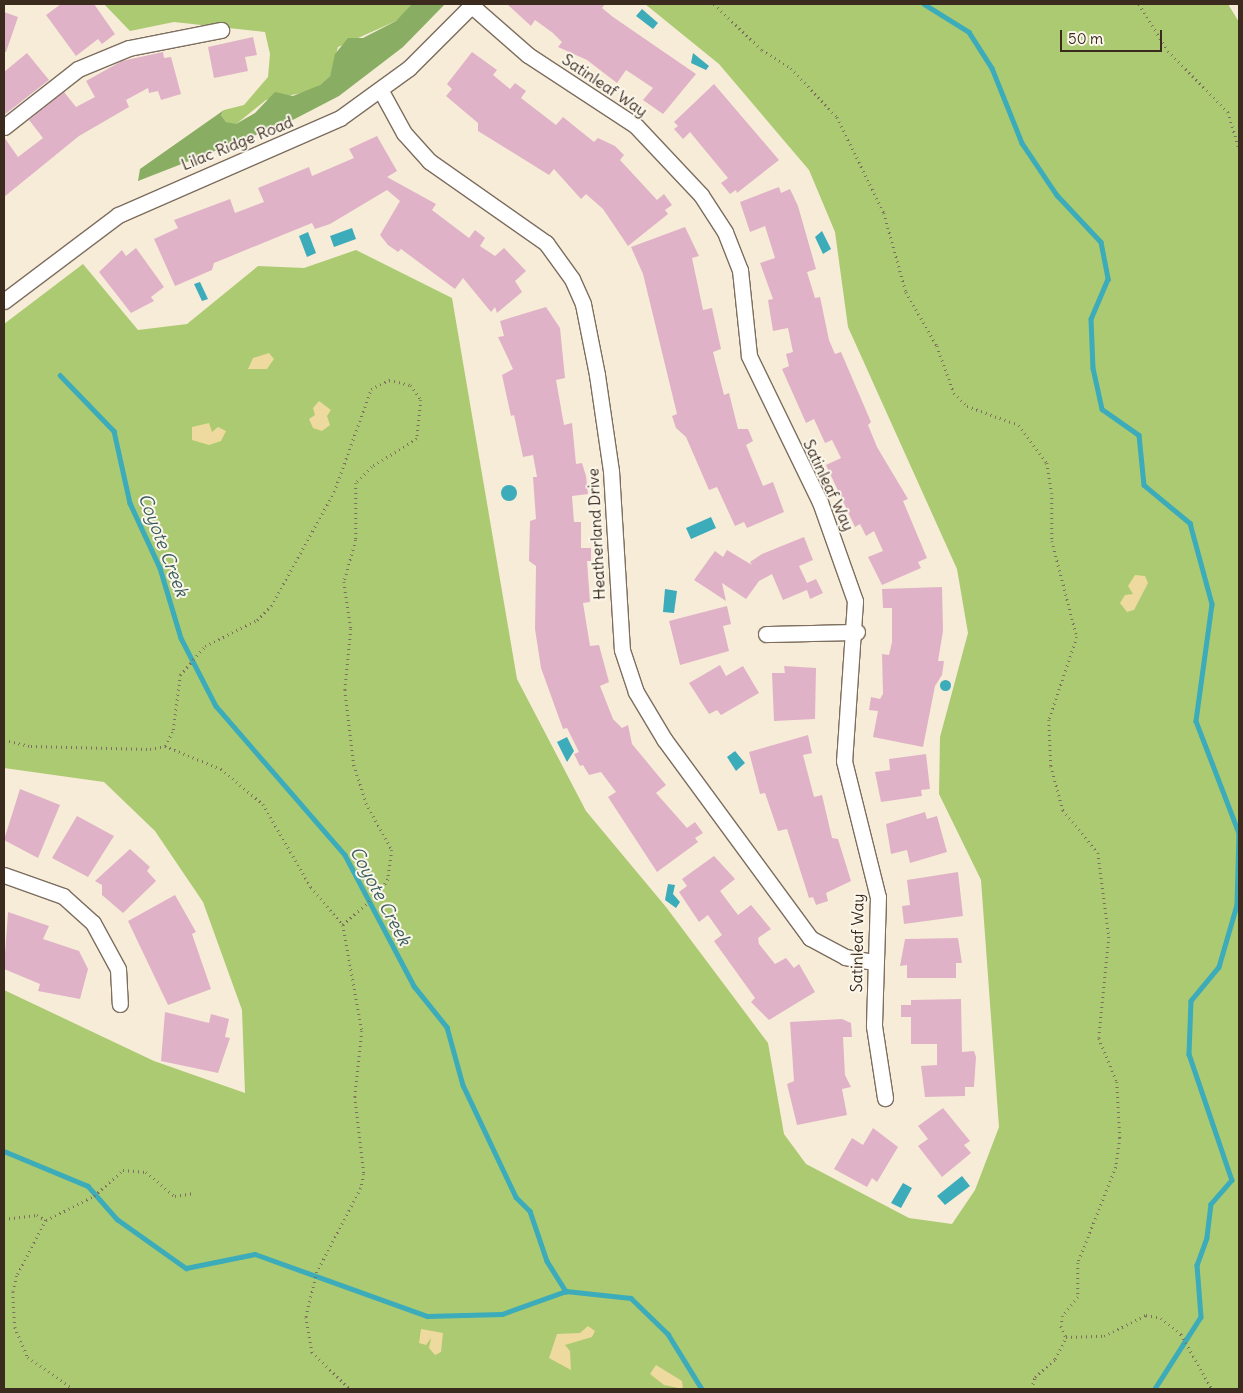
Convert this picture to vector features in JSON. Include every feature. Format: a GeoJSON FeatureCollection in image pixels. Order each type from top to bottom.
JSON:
{"type":"FeatureCollection","features":[{"type":"Feature","properties":{"kind":"street","name":"Lilac Ridge Road"},"geometry":{"type":"LineString","coordinates":[[4,301],[118,214],[316,131],[381,91],[472,5]]}},
{"type":"Feature","properties":{"kind":"street","name":"Satinleaf Way"},"geometry":{"type":"LineString","coordinates":[[472,5],[528,55],[636,126],[701,195],[725,232],[740,270],[749,356],[848,573],[856,632],[846,698],[844,761],[878,897],[873,962],[874,1026],[886,1098]]}},
{"type":"Feature","properties":{"kind":"street"},"geometry":{"type":"LineString","coordinates":[[4,127],[78,69],[129,48],[221,30]]}},
{"type":"Feature","properties":{"kind":"street","name":"Heatherland Drive"},"geometry":{"type":"LineString","coordinates":[[381,91],[404,133],[429,161],[546,243],[572,279],[583,304],[598,384],[611,471],[622,650],[636,692],[664,739],[810,938],[845,957],[873,962]]}},
{"type":"Feature","properties":{"kind":"street"},"geometry":{"type":"LineString","coordinates":[[766,634],[856,632]]}},
{"type":"Feature","properties":{"kind":"street"},"geometry":{"type":"LineString","coordinates":[[4,875],[62,896],[93,923],[118,969],[120,1004]]}},
{"type":"Feature","properties":{"kind":"path"},"geometry":{"type":"LineString","coordinates":[[714,4],[762,50],[790,68],[837,116],[884,213],[906,292],[937,346],[954,392],[966,406],[1019,425],[1047,463],[1052,493],[1052,542],[1077,637],[1049,720],[1051,766],[1063,810],[1098,853],[1109,930],[1100,1038],[1117,1082],[1120,1138],[1116,1167],[1078,1263],[1078,1297],[1062,1316],[1066,1337],[1055,1359],[1035,1377],[1031,1389]]}},
{"type":"Feature","properties":{"kind":"path"},"geometry":{"type":"LineString","coordinates":[[1138,4],[1168,51],[1228,112],[1239,147]]}},
{"type":"Feature","properties":{"kind":"path"},"geometry":{"type":"LineString","coordinates":[[165,746],[173,730],[175,692],[187,666],[205,646],[257,620],[271,606],[334,492],[371,389],[389,380],[411,385],[421,400],[417,439],[372,466],[356,484],[356,540],[344,582],[351,629],[344,690],[354,764],[366,803],[389,838],[390,869],[381,891],[350,916],[343,925]]}},
{"type":"Feature","properties":{"kind":"path"},"geometry":{"type":"LineString","coordinates":[[4,740],[31,746],[150,749],[165,746],[221,769],[249,790],[276,824],[311,887],[343,925],[362,1031],[355,1097],[364,1174],[361,1188],[324,1258],[310,1296],[307,1332],[312,1352],[350,1389]]}},
{"type":"Feature","properties":{"kind":"path"},"geometry":{"type":"LineString","coordinates":[[73,1389],[28,1358],[15,1327],[13,1292],[17,1276],[46,1220],[82,1202],[123,1170],[146,1172],[175,1196],[194,1193]]}},
{"type":"Feature","properties":{"kind":"path"},"geometry":{"type":"LineString","coordinates":[[4,1219],[37,1215],[46,1220]]}},
{"type":"Feature","properties":{"kind":"path"},"geometry":{"type":"LineString","coordinates":[[1066,1337],[1104,1336],[1146,1315],[1168,1322],[1196,1358],[1212,1389]]}},
{"type":"Feature","properties":{"kind":"green space"},"geometry":{"type":"Polygon","coordinates":[[[104,4],[412,4],[413,6],[396,21],[338,47],[330,76],[320,85],[307,92],[266,100],[235,125],[226,122],[221,115],[224,110],[244,105],[268,77],[270,54],[265,32],[174,22],[130,31],[104,4]]]}},
{"type":"Feature","properties":{"kind":"green space"},"geometry":{"type":"Polygon","coordinates":[[[412,4],[445,4],[403,47],[339,96],[287,123],[138,181],[140,169],[224,110],[221,115],[226,122],[236,124],[255,113],[275,92],[293,96],[320,85],[330,76],[335,54],[348,38],[363,38],[396,21],[412,4]]]}},
{"type":"Feature","properties":{"kind":"green space"},"geometry":{"type":"Polygon","coordinates":[[[645,4],[1228,4],[1239,22],[1239,1389],[4,1389],[4,990],[154,1061],[245,1093],[242,1010],[203,902],[155,831],[104,782],[4,768],[4,324],[83,264],[138,330],[187,324],[258,266],[304,268],[356,250],[452,298],[517,679],[586,811],[666,907],[768,1043],[784,1134],[806,1164],[909,1218],[952,1224],[975,1190],[999,1127],[981,880],[939,794],[940,737],[968,633],[957,569],[848,327],[835,232],[809,170],[719,64],[645,4]]]}},
{"type":"Feature","properties":{"kind":"sand"},"geometry":{"type":"Polygon","coordinates":[[[269,353],[274,359],[267,369],[248,369],[253,358],[269,353]]]}},
{"type":"Feature","properties":{"kind":"sand"},"geometry":{"type":"Polygon","coordinates":[[[319,401],[331,410],[327,416],[330,425],[322,431],[313,428],[309,419],[315,415],[313,408],[319,401]]]}},
{"type":"Feature","properties":{"kind":"sand"},"geometry":{"type":"Polygon","coordinates":[[[209,423],[212,432],[218,427],[226,431],[221,441],[209,445],[192,440],[192,427],[209,423]]]}},
{"type":"Feature","properties":{"kind":"sand"},"geometry":{"type":"Polygon","coordinates":[[[1135,575],[1145,576],[1148,583],[1134,610],[1127,612],[1120,603],[1125,595],[1133,594],[1128,586],[1135,575]]]}},
{"type":"Feature","properties":{"kind":"sand"},"geometry":{"type":"Polygon","coordinates":[[[588,1326],[595,1331],[592,1337],[565,1345],[570,1351],[571,1370],[549,1358],[557,1334],[580,1333],[588,1326]]]}},
{"type":"Feature","properties":{"kind":"sand"},"geometry":{"type":"Polygon","coordinates":[[[421,1329],[443,1333],[441,1352],[435,1355],[429,1348],[431,1338],[426,1345],[419,1343],[421,1329]]]}},
{"type":"Feature","properties":{"kind":"sand"},"geometry":{"type":"Polygon","coordinates":[[[656,1365],[682,1381],[683,1389],[664,1385],[650,1374],[656,1365]]]}},
{"type":"Feature","properties":{"kind":"water"},"geometry":{"type":"Polygon","coordinates":[[[642,9],[658,23],[653,29],[636,16],[642,9]]]}},
{"type":"Feature","properties":{"kind":"water"},"geometry":{"type":"Polygon","coordinates":[[[693,53],[709,66],[706,70],[691,63],[693,53]]]}},
{"type":"Feature","properties":{"kind":"water"},"geometry":{"type":"Polygon","coordinates":[[[352,228],[356,239],[334,247],[330,236],[352,228]]]}},
{"type":"Feature","properties":{"kind":"water"},"geometry":{"type":"Polygon","coordinates":[[[822,231],[831,249],[823,254],[815,237],[822,231]]]}},
{"type":"Feature","properties":{"kind":"water"},"geometry":{"type":"Polygon","coordinates":[[[308,232],[316,253],[307,257],[299,236],[308,232]]]}},
{"type":"Feature","properties":{"kind":"water"},"geometry":{"type":"Polygon","coordinates":[[[200,282],[208,299],[202,301],[194,284],[200,282]]]}},
{"type":"Feature","properties":{"kind":"water"},"geometry":{"type":"Polygon","coordinates":[[[506,485],[512,485],[517,490],[515,499],[506,501],[501,496],[501,490],[506,485]]]}},
{"type":"Feature","properties":{"kind":"water"},"geometry":{"type":"Polygon","coordinates":[[[711,517],[716,528],[691,539],[686,528],[711,517]]]}},
{"type":"Feature","properties":{"kind":"water"},"geometry":{"type":"Polygon","coordinates":[[[665,589],[677,591],[674,613],[663,612],[665,589]]]}},
{"type":"Feature","properties":{"kind":"water"},"geometry":{"type":"Polygon","coordinates":[[[945,679],[951,685],[945,691],[939,685],[945,679]]]}},
{"type":"Feature","properties":{"kind":"water"},"geometry":{"type":"Polygon","coordinates":[[[567,737],[574,751],[567,762],[557,742],[567,737]]]}},
{"type":"Feature","properties":{"kind":"water"},"geometry":{"type":"Polygon","coordinates":[[[735,751],[745,763],[736,771],[727,757],[735,751]]]}},
{"type":"Feature","properties":{"kind":"water"},"geometry":{"type":"Polygon","coordinates":[[[668,884],[675,885],[673,894],[680,902],[676,908],[665,900],[668,884]]]}},
{"type":"Feature","properties":{"kind":"water"},"geometry":{"type":"Polygon","coordinates":[[[962,1176],[970,1186],[945,1205],[937,1196],[962,1176]]]}},
{"type":"Feature","properties":{"kind":"water"},"geometry":{"type":"Polygon","coordinates":[[[903,1183],[912,1188],[901,1208],[891,1203],[903,1183]]]}},
{"type":"Feature","properties":{"kind":"building"},"geometry":{"type":"Polygon","coordinates":[[[61,4],[94,4],[115,34],[102,44],[98,39],[76,56],[46,15],[61,4]]]}},
{"type":"Feature","properties":{"kind":"building"},"geometry":{"type":"Polygon","coordinates":[[[507,4],[605,4],[602,8],[613,17],[696,74],[663,114],[643,100],[653,88],[626,70],[617,83],[587,60],[558,47],[562,42],[553,33],[535,20],[531,26],[507,4]]]}},
{"type":"Feature","properties":{"kind":"building"},"geometry":{"type":"Polygon","coordinates":[[[4,12],[18,17],[6,52],[4,52],[4,12]]]}},
{"type":"Feature","properties":{"kind":"building"},"geometry":{"type":"Polygon","coordinates":[[[253,37],[257,55],[245,57],[248,71],[214,78],[208,47],[253,37]]]}},
{"type":"Feature","properties":{"kind":"building"},"geometry":{"type":"Polygon","coordinates":[[[163,52],[164,58],[171,57],[181,94],[161,100],[158,91],[149,93],[148,88],[126,100],[129,107],[79,136],[4,197],[4,137],[18,157],[43,138],[29,120],[64,92],[76,107],[95,97],[86,81],[122,61],[163,52]]]}},
{"type":"Feature","properties":{"kind":"building"},"geometry":{"type":"Polygon","coordinates":[[[472,52],[497,70],[493,75],[510,89],[515,83],[526,91],[521,98],[556,125],[563,117],[594,142],[598,138],[615,146],[624,155],[620,160],[657,200],[664,194],[672,205],[665,210],[668,214],[628,246],[603,209],[586,194],[581,199],[554,169],[549,175],[478,131],[478,123],[446,96],[452,89],[447,84],[472,52]]]}},
{"type":"Feature","properties":{"kind":"building"},"geometry":{"type":"Polygon","coordinates":[[[27,53],[49,80],[4,115],[4,72],[27,53]]]}},
{"type":"Feature","properties":{"kind":"building"},"geometry":{"type":"Polygon","coordinates":[[[714,84],[779,160],[737,193],[736,190],[730,194],[721,183],[728,178],[690,132],[683,139],[674,129],[678,126],[674,122],[714,84]]]}},
{"type":"Feature","properties":{"kind":"building"},"geometry":{"type":"Polygon","coordinates":[[[377,136],[397,171],[387,177],[436,204],[432,210],[469,238],[475,230],[485,238],[480,246],[495,256],[504,248],[526,271],[515,281],[522,292],[497,313],[495,307],[491,312],[463,278],[455,289],[401,249],[398,252],[388,245],[380,235],[400,201],[387,190],[330,224],[315,229],[312,223],[214,263],[212,270],[175,286],[154,239],[178,228],[174,220],[230,199],[235,213],[264,202],[258,188],[309,167],[312,176],[354,158],[349,149],[377,136]]]}},
{"type":"Feature","properties":{"kind":"building"},"geometry":{"type":"Polygon","coordinates":[[[779,187],[781,193],[790,189],[798,206],[816,269],[807,272],[815,298],[820,297],[829,340],[835,354],[841,352],[871,422],[868,425],[877,447],[908,499],[903,501],[927,558],[918,562],[921,568],[882,585],[868,557],[883,551],[874,531],[866,536],[860,524],[855,527],[826,465],[841,458],[832,440],[825,443],[814,419],[806,423],[782,369],[789,366],[786,354],[793,352],[788,328],[773,331],[768,300],[773,299],[760,263],[775,258],[765,226],[750,232],[740,202],[779,187]]]}},
{"type":"Feature","properties":{"kind":"building"},"geometry":{"type":"Polygon","coordinates":[[[685,227],[699,256],[692,258],[703,310],[712,308],[721,349],[713,352],[724,395],[729,393],[738,429],[748,429],[753,441],[746,445],[763,486],[773,482],[784,512],[747,528],[744,522],[735,526],[717,487],[709,490],[686,437],[676,428],[672,416],[677,414],[643,274],[631,247],[685,227]]]}},
{"type":"Feature","properties":{"kind":"building"},"geometry":{"type":"Polygon","coordinates":[[[136,248],[164,287],[151,297],[154,301],[131,313],[99,272],[122,250],[126,256],[136,248]]]}},
{"type":"Feature","properties":{"kind":"building"},"geometry":{"type":"Polygon","coordinates":[[[546,307],[560,328],[565,378],[556,380],[564,425],[572,423],[576,464],[582,463],[586,476],[588,494],[572,496],[574,522],[581,522],[581,548],[591,548],[591,561],[587,561],[590,602],[583,603],[590,646],[599,645],[609,682],[600,686],[613,719],[622,728],[628,725],[632,744],[666,785],[656,793],[687,828],[695,822],[703,833],[695,838],[698,842],[657,872],[608,797],[616,792],[601,772],[589,775],[583,765],[580,766],[574,754],[579,752],[567,728],[563,729],[541,668],[535,629],[536,566],[529,561],[530,521],[536,519],[533,477],[537,477],[533,455],[523,457],[514,415],[511,416],[502,375],[513,369],[498,337],[504,336],[500,321],[546,307]]]}},
{"type":"Feature","properties":{"kind":"building"},"geometry":{"type":"Polygon","coordinates":[[[804,537],[813,560],[799,566],[807,583],[816,579],[823,593],[810,599],[807,590],[783,600],[772,574],[759,581],[746,599],[722,583],[726,601],[694,580],[715,551],[723,557],[727,550],[752,565],[750,562],[762,554],[804,537]]]}},
{"type":"Feature","properties":{"kind":"building"},"geometry":{"type":"Polygon","coordinates":[[[942,587],[943,631],[938,661],[944,661],[942,675],[935,686],[923,747],[873,737],[878,711],[869,710],[871,697],[880,699],[883,694],[882,654],[889,655],[892,642],[892,608],[883,608],[882,589],[942,587]]]}},
{"type":"Feature","properties":{"kind":"building"},"geometry":{"type":"Polygon","coordinates":[[[727,606],[731,624],[723,626],[729,651],[680,665],[669,621],[727,606]]]}},
{"type":"Feature","properties":{"kind":"building"},"geometry":{"type":"Polygon","coordinates":[[[720,665],[726,676],[743,666],[759,693],[721,715],[717,710],[709,714],[689,683],[720,665]]]}},
{"type":"Feature","properties":{"kind":"building"},"geometry":{"type":"Polygon","coordinates":[[[784,666],[816,668],[815,719],[774,721],[772,673],[785,673],[784,666]]]}},
{"type":"Feature","properties":{"kind":"building"},"geometry":{"type":"Polygon","coordinates":[[[808,735],[812,753],[803,755],[814,797],[822,795],[832,838],[838,839],[851,881],[826,893],[828,901],[816,905],[813,897],[809,898],[787,829],[778,831],[765,793],[760,794],[749,752],[808,735]]]}},
{"type":"Feature","properties":{"kind":"building"},"geometry":{"type":"Polygon","coordinates":[[[926,754],[930,789],[921,790],[922,796],[881,802],[875,772],[890,770],[889,759],[926,754]]]}},
{"type":"Feature","properties":{"kind":"building"},"geometry":{"type":"Polygon","coordinates":[[[20,789],[60,805],[38,858],[4,840],[20,789]]]}},
{"type":"Feature","properties":{"kind":"building"},"geometry":{"type":"Polygon","coordinates":[[[925,812],[927,819],[937,816],[947,852],[910,863],[907,850],[891,854],[886,824],[925,812]]]}},
{"type":"Feature","properties":{"kind":"building"},"geometry":{"type":"Polygon","coordinates":[[[77,816],[114,836],[88,877],[52,858],[77,816]]]}},
{"type":"Feature","properties":{"kind":"building"},"geometry":{"type":"Polygon","coordinates":[[[130,849],[150,867],[147,871],[156,881],[123,913],[102,895],[102,885],[95,881],[130,849]]]}},
{"type":"Feature","properties":{"kind":"building"},"geometry":{"type":"Polygon","coordinates":[[[714,856],[735,879],[720,891],[738,915],[751,905],[771,929],[758,938],[759,944],[775,964],[786,958],[794,968],[799,964],[815,992],[769,1020],[751,1002],[755,998],[714,941],[722,935],[708,915],[699,922],[679,892],[687,886],[682,879],[714,856]]]}},
{"type":"Feature","properties":{"kind":"building"},"geometry":{"type":"Polygon","coordinates":[[[958,872],[963,916],[904,924],[902,906],[910,905],[907,880],[958,872]]]}},
{"type":"Feature","properties":{"kind":"building"},"geometry":{"type":"Polygon","coordinates":[[[175,895],[196,932],[192,934],[211,989],[168,1005],[128,921],[175,895]]]}},
{"type":"Feature","properties":{"kind":"building"},"geometry":{"type":"Polygon","coordinates":[[[8,912],[49,926],[43,939],[79,951],[88,969],[80,999],[38,991],[40,984],[4,969],[8,912]]]}},
{"type":"Feature","properties":{"kind":"building"},"geometry":{"type":"Polygon","coordinates":[[[958,938],[962,963],[956,963],[956,978],[907,978],[907,965],[900,966],[905,939],[958,938]]]}},
{"type":"Feature","properties":{"kind":"building"},"geometry":{"type":"Polygon","coordinates":[[[961,999],[962,1052],[974,1051],[976,1057],[974,1087],[965,1087],[965,1096],[925,1097],[921,1066],[937,1065],[937,1044],[911,1044],[911,1017],[901,1017],[901,1005],[911,1005],[911,1000],[961,999]]]}},
{"type":"Feature","properties":{"kind":"building"},"geometry":{"type":"Polygon","coordinates":[[[165,1012],[209,1023],[211,1014],[229,1019],[225,1037],[230,1038],[218,1073],[161,1061],[165,1012]]]}},
{"type":"Feature","properties":{"kind":"building"},"geometry":{"type":"Polygon","coordinates":[[[842,1019],[851,1023],[852,1037],[843,1037],[845,1075],[851,1087],[842,1089],[847,1115],[797,1125],[787,1084],[794,1081],[790,1022],[842,1019]]]}},
{"type":"Feature","properties":{"kind":"building"},"geometry":{"type":"Polygon","coordinates":[[[943,1108],[970,1141],[964,1145],[971,1153],[942,1177],[918,1146],[928,1139],[918,1126],[943,1108]]]}},
{"type":"Feature","properties":{"kind":"building"},"geometry":{"type":"Polygon","coordinates":[[[873,1128],[898,1147],[877,1182],[872,1178],[867,1187],[834,1169],[852,1138],[863,1145],[873,1128]]]}},
{"type":"Feature","properties":{"kind":"waterway"},"geometry":{"type":"LineString","coordinates":[[924,4],[969,32],[992,68],[1022,143],[1057,195],[1101,242],[1108,279],[1091,319],[1093,368],[1102,409],[1139,435],[1144,485],[1190,523],[1212,604],[1196,721],[1239,833],[1237,905],[1219,967],[1191,1001],[1189,1054],[1232,1180],[1211,1204],[1207,1238],[1197,1265],[1201,1317],[1155,1389]]}},
{"type":"Feature","properties":{"kind":"waterway","name":"Coyote Creek"},"geometry":{"type":"LineString","coordinates":[[60,375],[114,431],[130,503],[160,568],[181,638],[216,706],[345,855],[414,986],[447,1027],[463,1085],[516,1197],[530,1211],[547,1261],[566,1291]]}},
{"type":"Feature","properties":{"kind":"waterway"},"geometry":{"type":"LineString","coordinates":[[4,1151],[88,1186],[117,1219],[186,1268],[255,1254],[427,1316],[502,1314],[566,1291],[631,1298],[668,1334],[702,1389]]}}]}
